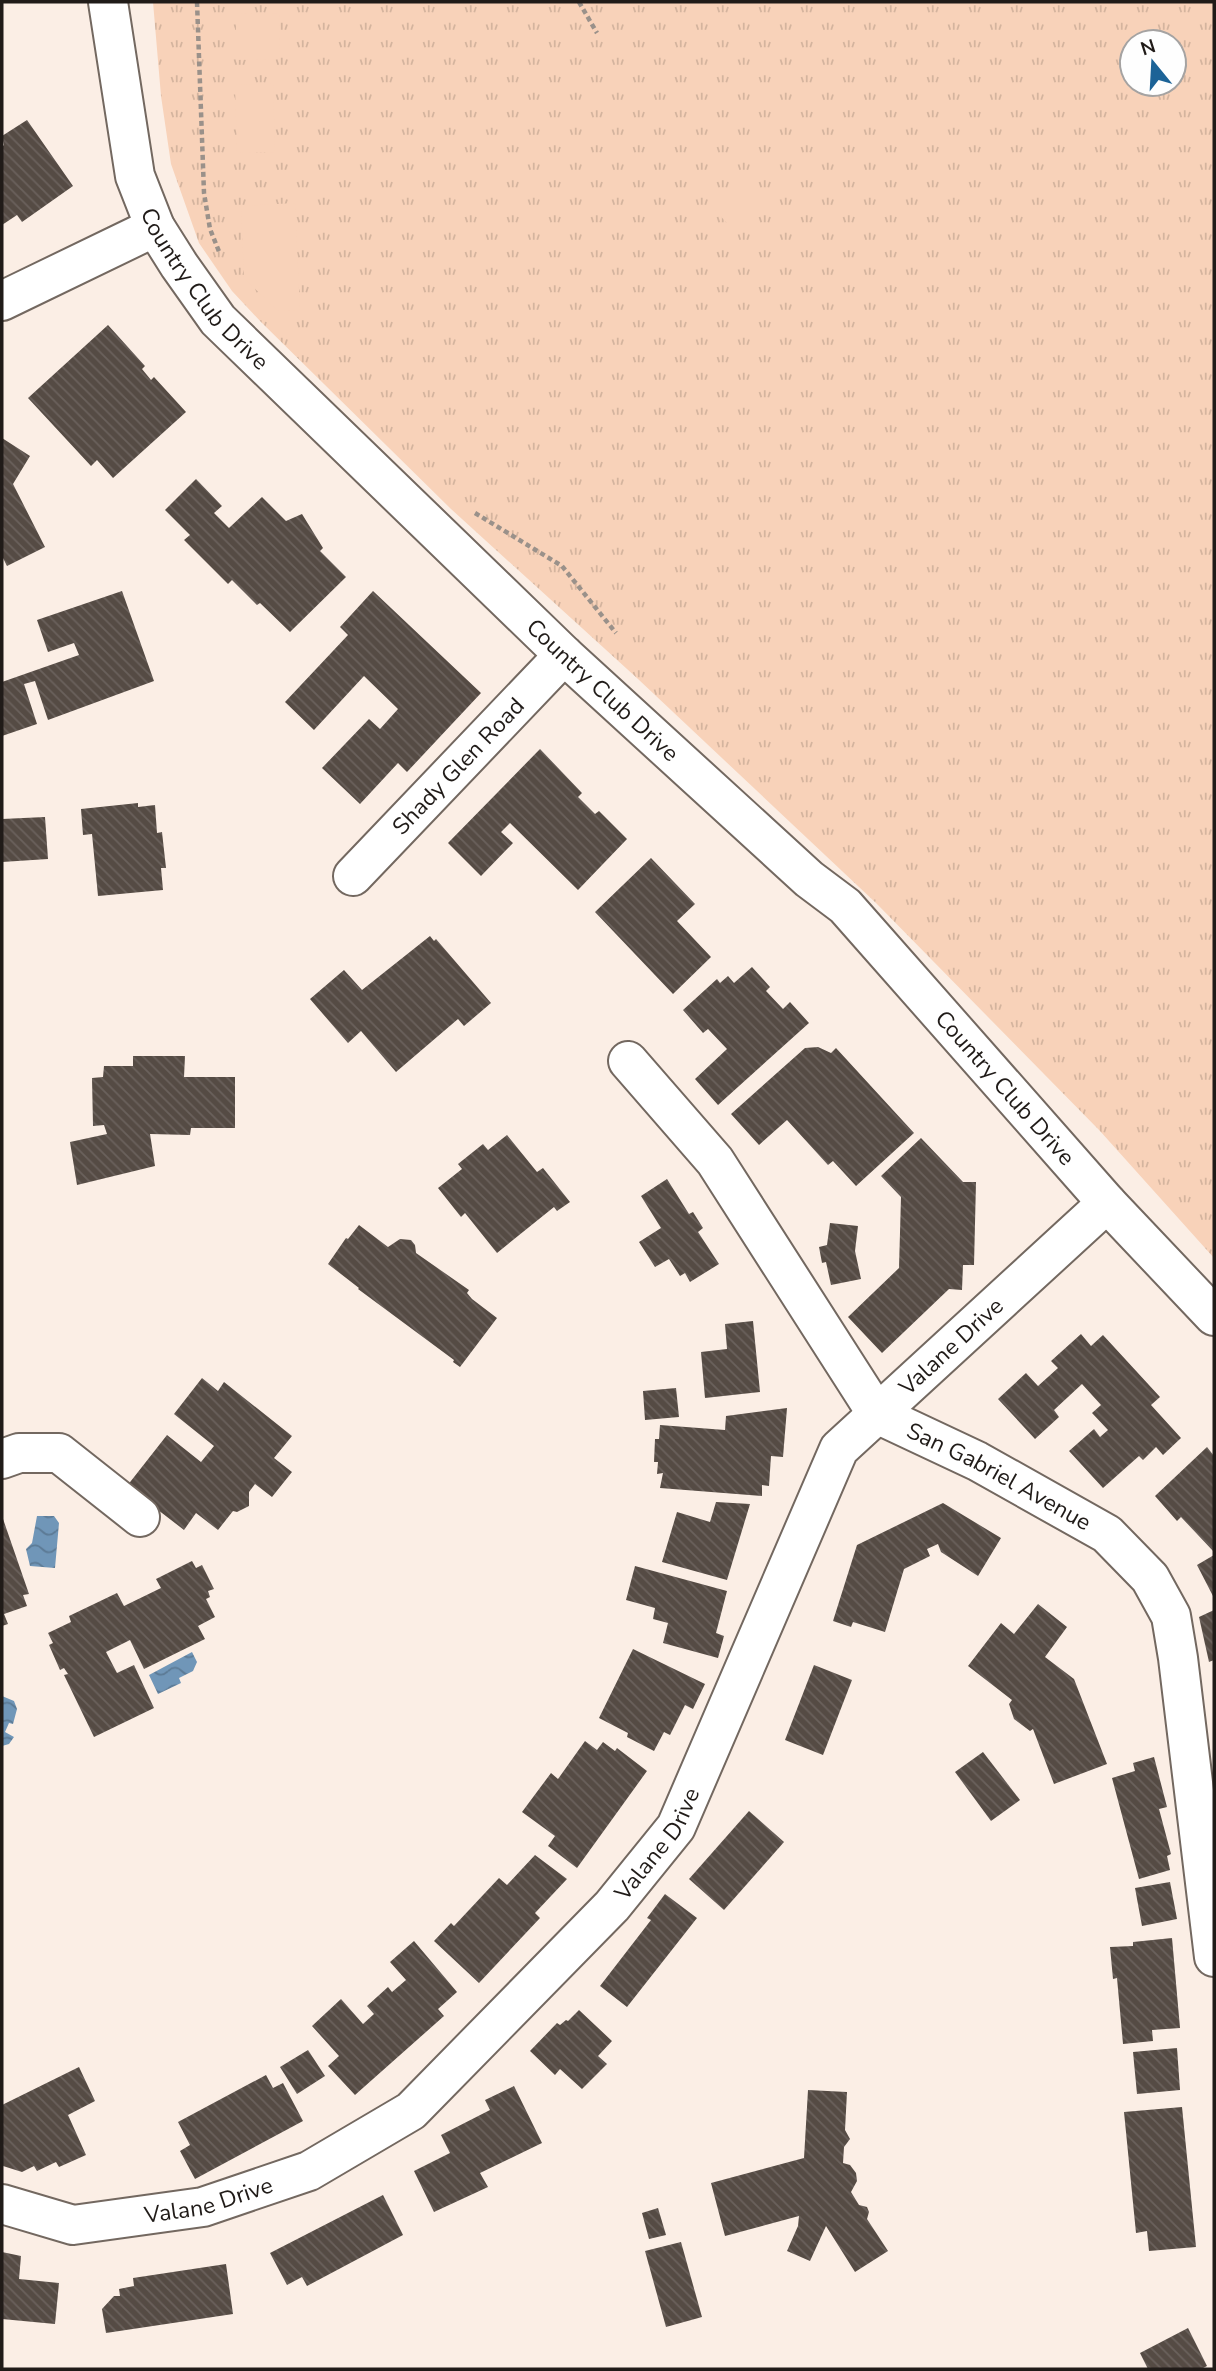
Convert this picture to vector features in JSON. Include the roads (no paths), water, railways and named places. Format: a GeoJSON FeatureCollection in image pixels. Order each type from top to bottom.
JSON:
{"type":"FeatureCollection","features":[{"type":"Feature","properties":{"kind":"street","name":"Country Club Drive"},"geometry":{"type":"LineString","coordinates":[[108,2],[135,176],[155,227],[218,320],[564,655],[809,879],[845,906],[1107,1203],[1214,1317]]}},
{"type":"Feature","properties":{"kind":"street"},"geometry":{"type":"LineString","coordinates":[[2,301],[155,227]]}},
{"type":"Feature","properties":{"kind":"street","name":"Shady Glen Road"},"geometry":{"type":"LineString","coordinates":[[353,876],[564,655]]}},
{"type":"Feature","properties":{"kind":"street"},"geometry":{"type":"LineString","coordinates":[[628,1061],[715,1161],[877,1414]]}},
{"type":"Feature","properties":{"kind":"street","name":"Valane Drive"},"geometry":{"type":"LineString","coordinates":[[2,2204],[73,2225],[203,2207],[309,2171],[411,2110],[612,1906],[676,1826],[839,1449],[1107,1203]]}},
{"type":"Feature","properties":{"kind":"street","name":"San Gabriel Avenue"},"geometry":{"type":"LineString","coordinates":[[877,1414],[976,1461],[1108,1534],[1150,1578],[1171,1616],[1214,1956]]}},
{"type":"Feature","properties":{"kind":"street"},"geometry":{"type":"LineString","coordinates":[[2,1459],[19,1453],[59,1452],[140,1517]]}},
{"type":"Feature","properties":{"kind":"water"},"geometry":{"type":"Polygon","coordinates":[[[37,1516],[54,1516],[59,1523],[55,1568],[30,1566],[26,1549],[32,1543],[37,1516]]]}},
{"type":"Feature","properties":{"kind":"water"},"geometry":{"type":"Polygon","coordinates":[[[192,1652],[197,1662],[193,1671],[179,1678],[181,1683],[158,1694],[149,1675],[192,1652]]]}},
{"type":"Feature","properties":{"kind":"water"},"geometry":{"type":"Polygon","coordinates":[[[2,1696],[14,1701],[17,1709],[13,1724],[9,1723],[5,1732],[14,1737],[9,1744],[2,1746],[2,1696]]]}}]}
